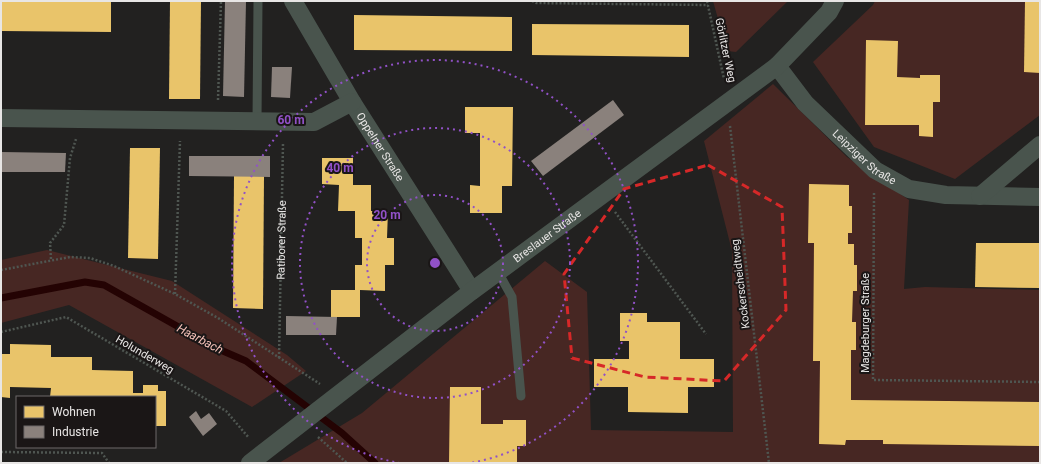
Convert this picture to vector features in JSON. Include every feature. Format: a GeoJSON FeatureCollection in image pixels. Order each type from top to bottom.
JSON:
{"type":"FeatureCollection","features":[{"type":"Feature","properties":{"kind":"street","name":"Oppelner Straße"},"geometry":{"type":"LineString","coordinates":[[293,1],[352,102],[472,291]]}},
{"type":"Feature","properties":{"kind":"street","name":"Breslauer Straße"},"geometry":{"type":"LineString","coordinates":[[256,458],[472,291],[777,66],[829,12],[835,1]]}},
{"type":"Feature","properties":{"kind":"street","name":"Leipziger Straße"},"geometry":{"type":"LineString","coordinates":[[777,66],[806,103],[875,170],[909,189],[946,195],[1040,196]]}},
{"type":"Feature","properties":{"kind":"street"},"geometry":{"type":"LineString","coordinates":[[1,118],[314,122],[352,102]]}},
{"type":"Feature","properties":{"kind":"street"},"geometry":{"type":"LineString","coordinates":[[980,196],[1040,145]]}},
{"type":"Feature","properties":{"kind":"lane"},"geometry":{"type":"LineString","coordinates":[[257,121],[258,1]]}},
{"type":"Feature","properties":{"kind":"lane"},"geometry":{"type":"LineString","coordinates":[[498,272],[512,296],[522,396]]}},
{"type":"Feature","properties":{"kind":"path"},"geometry":{"type":"LineString","coordinates":[[217,121],[221,1]]}},
{"type":"Feature","properties":{"kind":"path"},"geometry":{"type":"LineString","coordinates":[[532,1],[536,3],[707,3]]}},
{"type":"Feature","properties":{"kind":"path","name":"Görlitzer Weg"},"geometry":{"type":"LineString","coordinates":[[707,3],[729,102]]}},
{"type":"Feature","properties":{"kind":"path","name":"Kockerscheidtweg"},"geometry":{"type":"LineString","coordinates":[[729,102],[731,134],[769,463]]}},
{"type":"Feature","properties":{"kind":"path"},"geometry":{"type":"LineString","coordinates":[[51,259],[50,243],[64,225],[70,158],[76,143],[76,119]]}},
{"type":"Feature","properties":{"kind":"path"},"geometry":{"type":"LineString","coordinates":[[175,294],[180,120]]}},
{"type":"Feature","properties":{"kind":"path","name":"Ratiborer Straße"},"geometry":{"type":"LineString","coordinates":[[279,358],[283,122]]}},
{"type":"Feature","properties":{"kind":"path","name":"Magdeburger Straße"},"geometry":{"type":"LineString","coordinates":[[875,170],[873,380],[1040,382]]}},
{"type":"Feature","properties":{"kind":"path"},"geometry":{"type":"LineString","coordinates":[[602,195],[706,334]]}},
{"type":"Feature","properties":{"kind":"path"},"geometry":{"type":"LineString","coordinates":[[1,270],[51,259],[70,257],[90,258],[114,266],[175,294],[218,318],[279,358],[333,398]]}},
{"type":"Feature","properties":{"kind":"path","name":"Holunderweg"},"geometry":{"type":"LineString","coordinates":[[1,332],[66,317],[226,411],[256,458]]}},
{"type":"Feature","properties":{"kind":"path"},"geometry":{"type":"LineString","coordinates":[[302,422],[346,463]]}},
{"type":"Feature","properties":{"kind":"path"},"geometry":{"type":"LineString","coordinates":[[1,452],[102,453],[109,463]]}},
{"type":"Feature","properties":{"kind":"highlighted area"},"geometry":{"type":"Polygon","coordinates":[[[708,165],[782,207],[786,310],[724,381],[645,377],[572,358],[564,274],[624,189],[708,165]]]}},
{"type":"Feature","properties":{"kind":"shaded area"},"geometry":{"type":"Polygon","coordinates":[[[713,1],[788,1],[736,52],[727,51],[713,1]]]}},
{"type":"Feature","properties":{"kind":"shaded area"},"geometry":{"type":"Polygon","coordinates":[[[875,1],[1040,1],[1040,115],[955,179],[874,147],[813,62],[873,5],[875,1]]]}},
{"type":"Feature","properties":{"kind":"shaded area"},"geometry":{"type":"Polygon","coordinates":[[[773,84],[847,157],[909,200],[904,289],[925,287],[1040,290],[1040,463],[279,463],[362,413],[545,261],[587,292],[591,430],[733,432],[732,251],[704,141],[773,84]]]}},
{"type":"Feature","properties":{"kind":"shaded area"},"geometry":{"type":"Polygon","coordinates":[[[47,250],[172,281],[287,355],[306,371],[252,407],[69,305],[1,323],[1,260],[47,250]]]}},
{"type":"Feature","properties":{"kind":"building: Wohnen"},"geometry":{"type":"Polygon","coordinates":[[[1,1],[111,2],[111,32],[1,31],[1,1]]]}},
{"type":"Feature","properties":{"kind":"building: Wohnen"},"geometry":{"type":"Polygon","coordinates":[[[170,1],[201,1],[200,99],[169,99],[170,1]]]}},
{"type":"Feature","properties":{"kind":"building: Wohnen"},"geometry":{"type":"Polygon","coordinates":[[[1025,1],[1040,1],[1040,73],[1024,72],[1025,1]]]}},
{"type":"Feature","properties":{"kind":"building: Wohnen"},"geometry":{"type":"Polygon","coordinates":[[[354,15],[512,17],[512,51],[354,50],[354,15]]]}},
{"type":"Feature","properties":{"kind":"building: Wohnen"},"geometry":{"type":"Polygon","coordinates":[[[532,24],[689,25],[689,57],[532,55],[532,24]]]}},
{"type":"Feature","properties":{"kind":"building: Wohnen"},"geometry":{"type":"Polygon","coordinates":[[[866,40],[898,41],[897,77],[920,78],[920,75],[940,75],[940,102],[933,102],[933,137],[919,136],[919,125],[865,125],[866,40]]]}},
{"type":"Feature","properties":{"kind":"building: Wohnen"},"geometry":{"type":"Polygon","coordinates":[[[465,107],[513,107],[512,186],[502,186],[502,213],[470,213],[470,185],[480,186],[480,133],[465,133],[465,107]]]}},
{"type":"Feature","properties":{"kind":"building: Wohnen"},"geometry":{"type":"Polygon","coordinates":[[[130,148],[160,148],[158,259],[128,258],[130,148]]]}},
{"type":"Feature","properties":{"kind":"building: Wohnen"},"geometry":{"type":"Polygon","coordinates":[[[322,158],[353,158],[353,185],[371,185],[371,211],[388,211],[387,238],[394,238],[394,265],[385,265],[385,291],[360,290],[360,317],[331,317],[331,290],[355,290],[355,265],[362,265],[362,238],[355,238],[355,211],[338,211],[339,185],[322,184],[322,158]]]}},
{"type":"Feature","properties":{"kind":"building: Wohnen"},"geometry":{"type":"Polygon","coordinates":[[[234,176],[264,176],[263,309],[233,308],[234,176]]]}},
{"type":"Feature","properties":{"kind":"building: Wohnen"},"geometry":{"type":"Polygon","coordinates":[[[809,184],[849,185],[849,206],[852,206],[852,233],[848,233],[848,244],[854,244],[854,265],[857,265],[857,291],[853,291],[852,322],[856,322],[856,350],[851,350],[851,400],[1040,402],[1040,446],[883,444],[883,440],[846,440],[845,445],[819,444],[820,361],[813,361],[814,243],[808,243],[809,184]]]}},
{"type":"Feature","properties":{"kind":"building: Wohnen"},"geometry":{"type":"Polygon","coordinates":[[[976,243],[1040,243],[1040,288],[975,287],[976,243]]]}},
{"type":"Feature","properties":{"kind":"building: Wohnen"},"geometry":{"type":"Polygon","coordinates":[[[620,313],[647,313],[647,322],[680,322],[680,359],[714,359],[714,387],[688,387],[688,413],[628,412],[628,387],[594,387],[594,359],[629,359],[629,341],[620,341],[620,313]]]}},
{"type":"Feature","properties":{"kind":"building: Wohnen"},"geometry":{"type":"Polygon","coordinates":[[[10,344],[51,345],[51,357],[92,357],[92,370],[133,371],[133,393],[143,393],[143,385],[158,385],[158,391],[166,391],[166,426],[156,426],[156,396],[50,396],[51,388],[10,387],[10,398],[1,397],[1,354],[10,354],[10,344]]]}},
{"type":"Feature","properties":{"kind":"building: Wohnen"},"geometry":{"type":"Polygon","coordinates":[[[450,387],[481,387],[481,424],[503,424],[503,420],[526,420],[526,446],[517,446],[517,463],[449,463],[450,387]]]}},
{"type":"Feature","properties":{"kind":"building: Industrie"},"geometry":{"type":"Polygon","coordinates":[[[225,1],[246,1],[244,97],[223,96],[225,1]]]}},
{"type":"Feature","properties":{"kind":"building: Industrie"},"geometry":{"type":"Polygon","coordinates":[[[272,67],[292,67],[290,98],[271,97],[272,67]]]}},
{"type":"Feature","properties":{"kind":"building: Industrie"},"geometry":{"type":"Polygon","coordinates":[[[613,100],[624,115],[543,176],[531,161],[613,100]]]}},
{"type":"Feature","properties":{"kind":"building: Industrie"},"geometry":{"type":"Polygon","coordinates":[[[1,152],[66,153],[65,172],[1,172],[1,152]]]}},
{"type":"Feature","properties":{"kind":"building: Industrie"},"geometry":{"type":"Polygon","coordinates":[[[189,156],[270,156],[270,177],[189,176],[189,156]]]}},
{"type":"Feature","properties":{"kind":"building: Industrie"},"geometry":{"type":"Polygon","coordinates":[[[286,316],[337,317],[336,335],[286,335],[286,316]]]}},
{"type":"Feature","properties":{"kind":"building: Industrie"},"geometry":{"type":"Polygon","coordinates":[[[196,411],[201,419],[209,413],[217,424],[203,436],[189,417],[196,411]]]}},
{"type":"Feature","properties":{"kind":"waterway","name":"Haarbach"},"geometry":{"type":"LineString","coordinates":[[1,298],[85,282],[104,285],[216,348],[246,361],[342,433],[375,463]]}}]}
